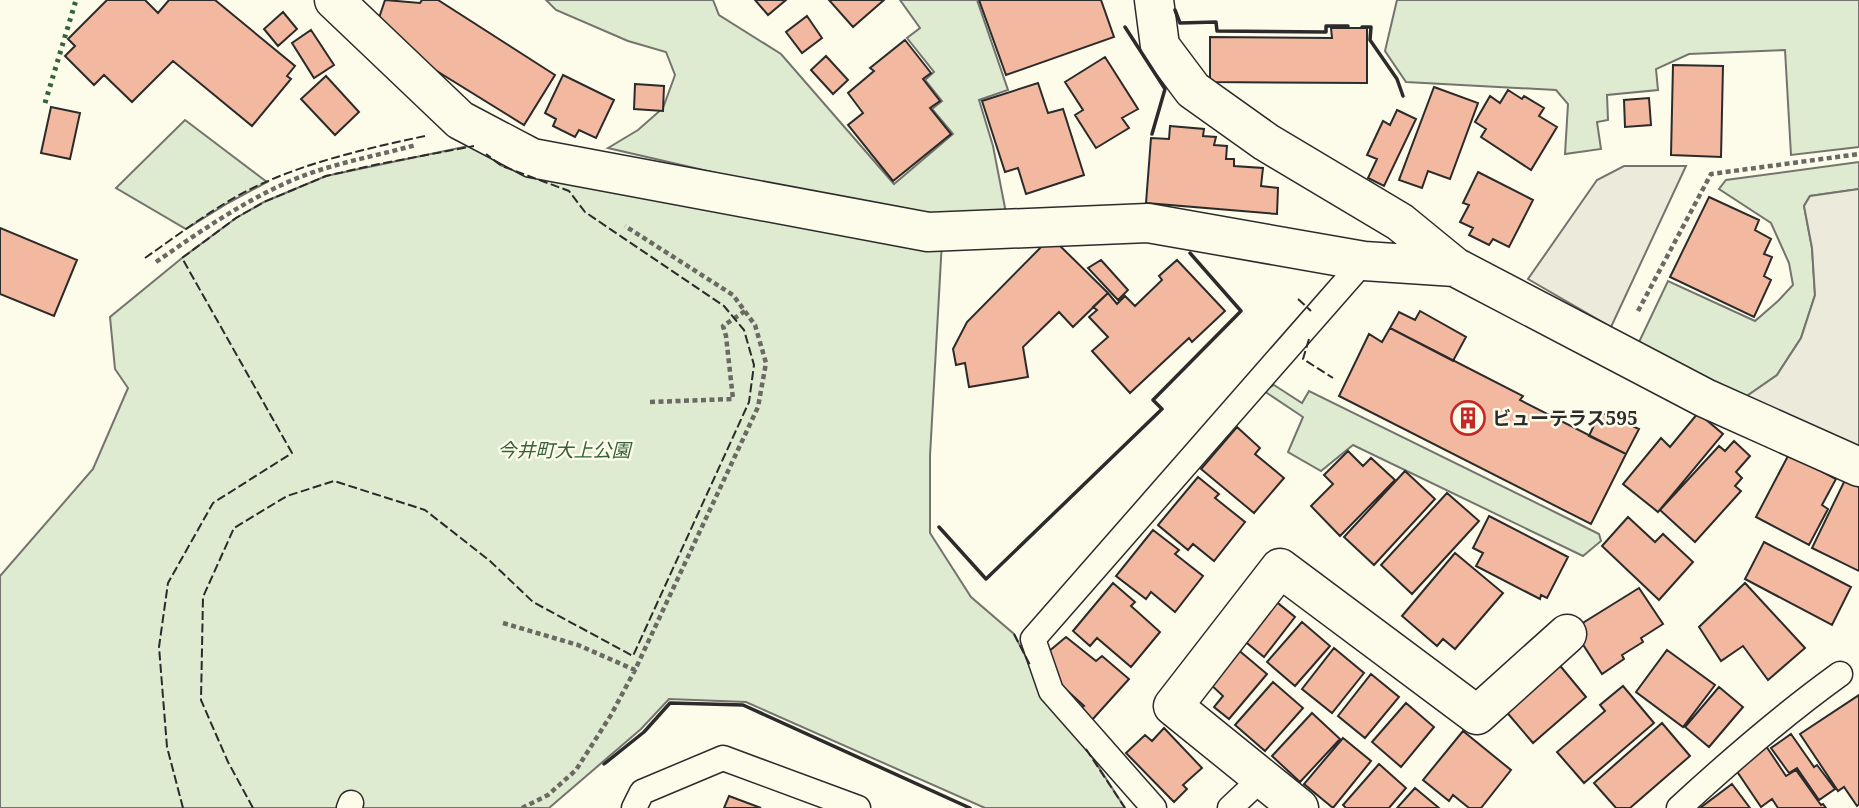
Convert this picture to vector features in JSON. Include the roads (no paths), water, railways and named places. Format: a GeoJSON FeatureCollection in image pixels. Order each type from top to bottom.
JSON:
{"type":"FeatureCollection","features":[{"type":"Feature","properties":{"kind":"street"},"geometry":{"type":"LineString","coordinates":[[334,0],[460,120],[532,158],[928,232],[1148,223],[1364,261],[1455,267]]}},
{"type":"Feature","properties":{"kind":"street"},"geometry":{"type":"LineString","coordinates":[[1154,0],[1160,46],[1194,90],[1266,142],[1400,222],[1455,267],[1705,398],[1859,467]]}},
{"type":"Feature","properties":{"kind":"street"},"geometry":{"type":"LineString","coordinates":[[1299,808],[1173,706],[1280,568],[1477,715],[1567,634]]}},
{"type":"Feature","properties":{"kind":"lane"},"geometry":{"type":"LineString","coordinates":[[1154,808],[1051,691],[1033,639],[1364,261]]}},
{"type":"Feature","properties":{"kind":"lane"},"geometry":{"type":"LineString","coordinates":[[1679,808],[1746,747],[1840,674]]}},
{"type":"Feature","properties":{"kind":"lane"},"geometry":{"type":"LineString","coordinates":[[634,808],[642,792],[723,758],[858,808]]}},
{"type":"Feature","properties":{"kind":"lane"},"geometry":{"type":"LineString","coordinates":[[1230,808],[1262,778]]}},
{"type":"Feature","properties":{"kind":"place","name":"ビューテラス595"},"geometry":{"type":"Point","coordinates":[1468,418]}},
{"type":"Feature","properties":{"kind":"park label","name":"今井町大上公園"},"geometry":{"type":"Point","coordinates":[564,450]}}]}
